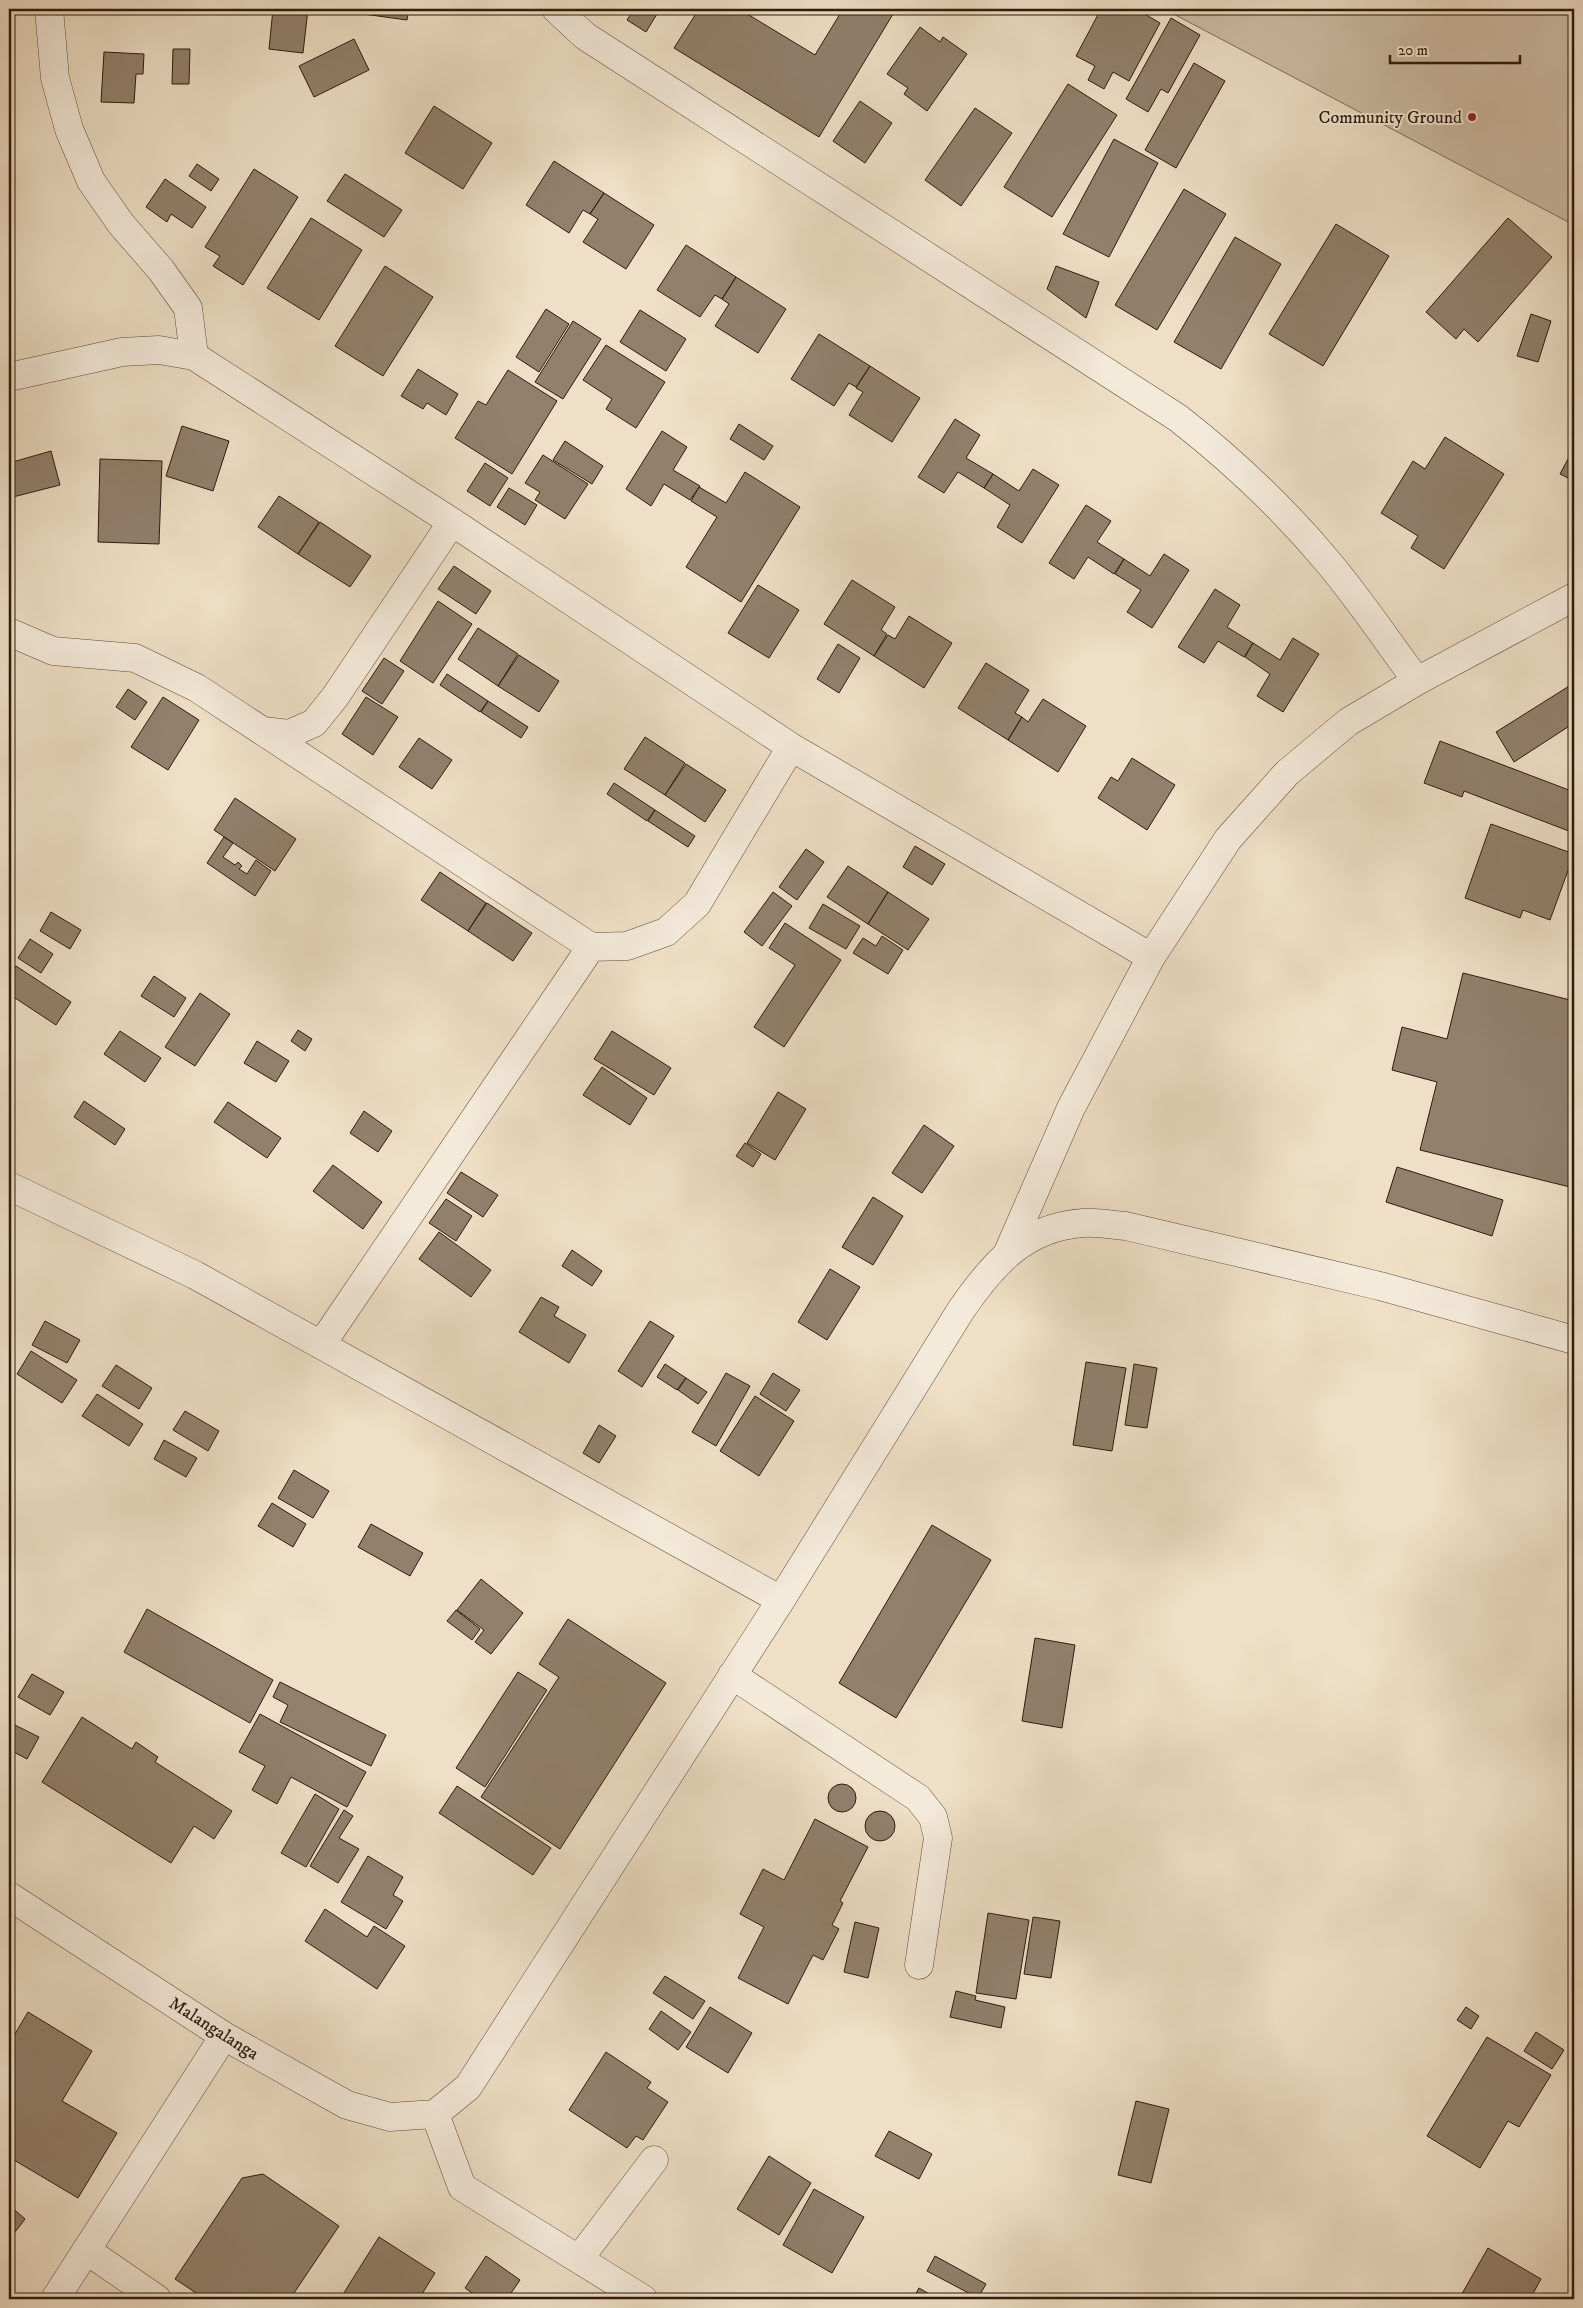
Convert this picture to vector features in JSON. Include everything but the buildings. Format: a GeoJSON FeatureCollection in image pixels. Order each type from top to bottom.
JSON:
{"type":"FeatureCollection","features":[{"type":"Feature","properties":{"kind":"street"},"geometry":{"type":"LineString","coordinates":[[49,9],[55,78],[69,129],[91,181],[121,224],[161,270],[188,308],[194,356]]}},
{"type":"Feature","properties":{"kind":"street"},"geometry":{"type":"LineString","coordinates":[[556,9],[585,36],[1178,418],[1223,453],[1290,518],[1329,563],[1417,681]]}},
{"type":"Feature","properties":{"kind":"street"},"geometry":{"type":"LineString","coordinates":[[9,377],[122,352],[159,350],[194,356],[452,522],[791,747],[1151,957]]}},
{"type":"Feature","properties":{"kind":"street"},"geometry":{"type":"LineString","coordinates":[[263,731],[289,734],[314,723],[335,697],[452,522]]}},
{"type":"Feature","properties":{"kind":"street"},"geometry":{"type":"LineString","coordinates":[[1008,1252],[1071,1108],[1151,957],[1228,839],[1287,773],[1348,722],[1417,681],[1574,597]]}},
{"type":"Feature","properties":{"kind":"street"},"geometry":{"type":"LineString","coordinates":[[9,632],[53,651],[135,658],[197,688],[590,947],[626,946],[666,932],[697,904],[791,747]]}},
{"type":"Feature","properties":{"kind":"street"},"geometry":{"type":"LineString","coordinates":[[321,1345],[590,947]]}},
{"type":"Feature","properties":{"kind":"street"},"geometry":{"type":"LineString","coordinates":[[9,1186],[195,1275],[781,1600]]}},
{"type":"Feature","properties":{"kind":"street"},"geometry":{"type":"LineString","coordinates":[[643,2299],[462,2187],[435,2114],[468,2087],[781,1600],[983,1277],[1008,1252],[1036,1236],[1059,1227],[1084,1223],[1126,1226],[1380,1286],[1574,1340]]}},
{"type":"Feature","properties":{"kind":"street"},"geometry":{"type":"LineString","coordinates":[[732,1675],[918,1798],[933,1817],[938,1838],[919,1965]]}},
{"type":"Feature","properties":{"kind":"street","name":"Malangalanga"},"geometry":{"type":"LineString","coordinates":[[9,1896],[224,2036],[347,2105],[390,2117],[435,2114]]}},
{"type":"Feature","properties":{"kind":"street"},"geometry":{"type":"LineString","coordinates":[[55,2299],[224,2036]]}},
{"type":"Feature","properties":{"kind":"street"},"geometry":{"type":"LineString","coordinates":[[579,2259],[654,2160]]}},
{"type":"Feature","properties":{"kind":"street"},"geometry":{"type":"LineString","coordinates":[[86,2250],[157,2299]]}},
{"type":"Feature","properties":{"kind":"shaded area","name":"Community Ground"},"geometry":{"type":"Polygon","coordinates":[[[1164,9],[1574,9],[1574,225],[1164,9]]]}},
{"type":"Feature","properties":{"kind":"place","name":"Community Ground"},"geometry":{"type":"Point","coordinates":[1472,117]}}]}
